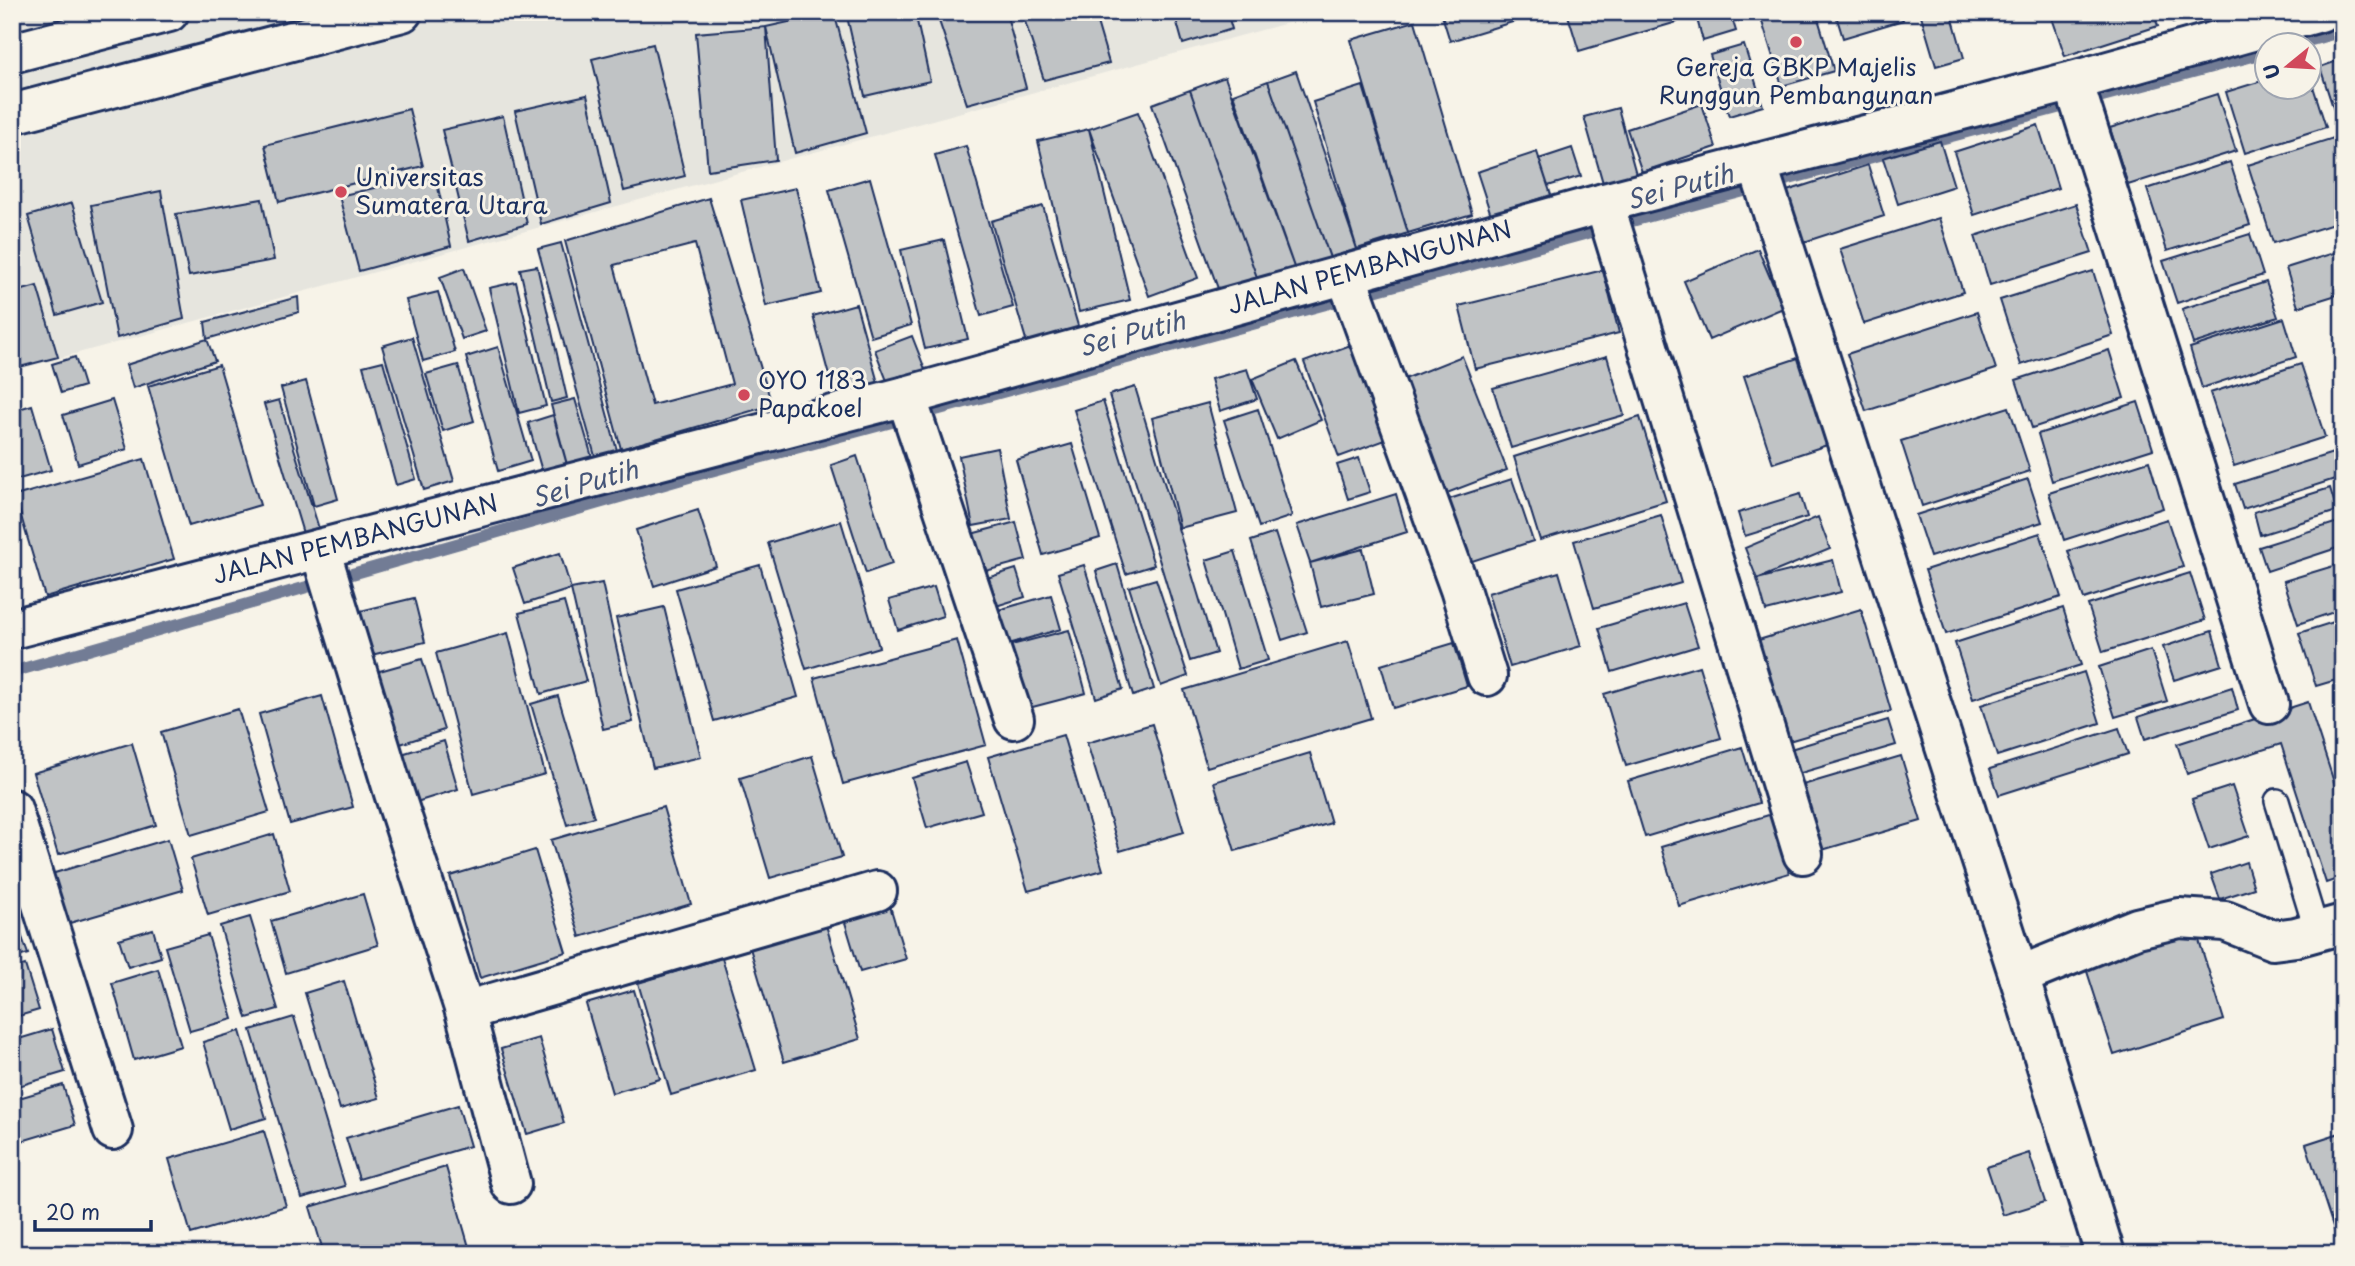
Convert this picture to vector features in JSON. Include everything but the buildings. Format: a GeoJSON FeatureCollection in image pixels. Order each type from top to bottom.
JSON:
{"type":"FeatureCollection","features":[{"type":"Feature","properties":{"kind":"street"},"geometry":{"type":"LineString","coordinates":[[12,53],[169,12]]}},
{"type":"Feature","properties":{"kind":"street"},"geometry":{"type":"LineString","coordinates":[[12,114],[402,12]]}},
{"type":"Feature","properties":{"kind":"street","name":"JALAN PEMBANGUNAN"},"geometry":{"type":"LineString","coordinates":[[12,629],[326,570],[1607,216],[1762,182],[2077,95],[2320,12]]}},
{"type":"Feature","properties":{"kind":"street"},"geometry":{"type":"LineString","coordinates":[[2077,95],[2269,704]]}},
{"type":"Feature","properties":{"kind":"street"},"geometry":{"type":"LineString","coordinates":[[1762,182],[2019,976],[2105,1254]]}},
{"type":"Feature","properties":{"kind":"street"},"geometry":{"type":"LineString","coordinates":[[1607,216],[1803,854]]}},
{"type":"Feature","properties":{"kind":"street"},"geometry":{"type":"LineString","coordinates":[[1351,287],[1460,589],[1487,677]]}},
{"type":"Feature","properties":{"kind":"street"},"geometry":{"type":"LineString","coordinates":[[910,408],[1014,719]]}},
{"type":"Feature","properties":{"kind":"street"},"geometry":{"type":"LineString","coordinates":[[326,570],[394,793],[465,1011],[511,1184]]}},
{"type":"Feature","properties":{"kind":"street"},"geometry":{"type":"LineString","coordinates":[[12,809],[113,1130]]}},
{"type":"Feature","properties":{"kind":"street"},"geometry":{"type":"LineString","coordinates":[[465,1011],[877,891]]}},
{"type":"Feature","properties":{"kind":"street"},"geometry":{"type":"LineString","coordinates":[[2019,976],[2137,928],[2179,918],[2225,921],[2273,940],[2330,928]]}},
{"type":"Feature","properties":{"kind":"lane"},"geometry":{"type":"LineString","coordinates":[[2277,801],[2330,928]]}},
{"type":"Feature","properties":{"kind":"shaded area","name":"Universitas Sumatera Utara"},"geometry":{"type":"Polygon","coordinates":[[[12,12],[1328,12],[12,371],[12,12]]]}},
{"type":"Feature","properties":{"kind":"waterway","name":"Sei Putih"},"geometry":{"type":"LineString","coordinates":[[2324,36],[2343,31]]}},
{"type":"Feature","properties":{"kind":"waterway","name":"Sei Putih"},"geometry":{"type":"LineString","coordinates":[[12,672],[696,475],[1665,212],[2254,56]]}},
{"type":"Feature","properties":{"kind":"place","name":"Gereja GBKP Majelis Runggun Pembangunan"},"geometry":{"type":"Point","coordinates":[1796,42]}},
{"type":"Feature","properties":{"kind":"place","name":"Universitas Sumatera Utara"},"geometry":{"type":"Point","coordinates":[341,192]}},
{"type":"Feature","properties":{"kind":"place","name":"OYO 1183 Papakoel"},"geometry":{"type":"Point","coordinates":[744,395]}}]}
